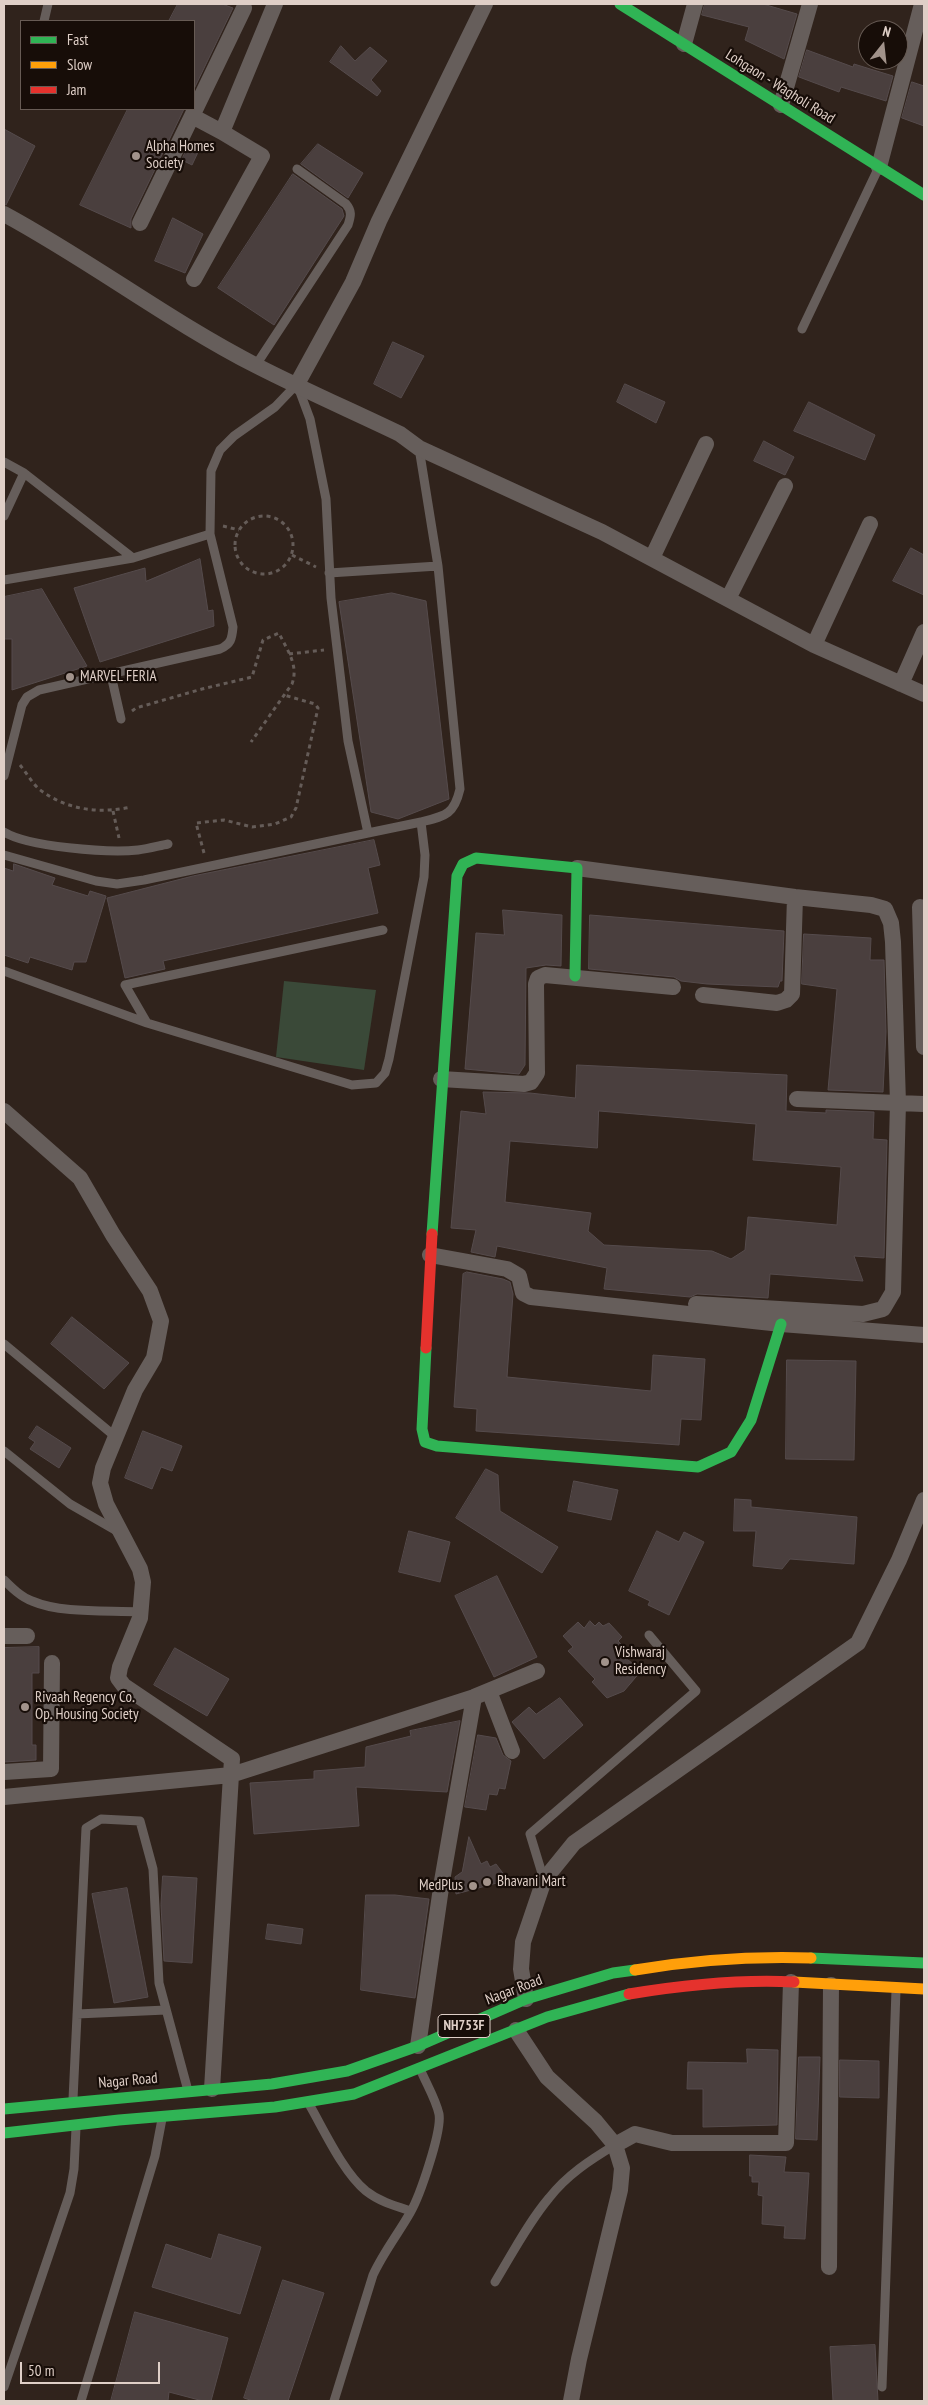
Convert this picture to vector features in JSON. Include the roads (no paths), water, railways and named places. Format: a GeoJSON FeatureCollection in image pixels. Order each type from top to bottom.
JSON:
{"type":"FeatureCollection","features":[{"type":"Feature","properties":{"kind":"main road","name":"Lohgaon - Wagholi Road"},"geometry":{"type":"LineString","coordinates":[[620,4],[924,195]]}},
{"type":"Feature","properties":{"kind":"main road"},"geometry":{"type":"LineString","coordinates":[[574,976],[577,868],[476,858],[463,864],[457,876],[441,1079],[422,1429],[425,1442],[437,1446],[698,1467],[731,1452],[751,1420],[782,1324]]}},
{"type":"Feature","properties":{"kind":"main road","name":"Nagar Road"},"geometry":{"type":"LineString","coordinates":[[4,2109],[73,2101],[272,2084],[347,2071],[418,2046],[526,1999],[613,1973],[689,1961],[760,1956],[924,1964]]}},
{"type":"Feature","properties":{"kind":"main road","name":"NH753F"},"geometry":{"type":"LineString","coordinates":[[4,2133],[162,2116],[275,2107],[354,2094],[547,2017],[619,1996],[692,1984],[762,1980],[924,1989]]}},
{"type":"Feature","properties":{"kind":"street"},"geometry":{"type":"LineString","coordinates":[[222,132],[275,4]]}},
{"type":"Feature","properties":{"kind":"street"},"geometry":{"type":"LineString","coordinates":[[296,384],[353,282],[379,221],[485,4]]}},
{"type":"Feature","properties":{"kind":"street"},"geometry":{"type":"LineString","coordinates":[[684,44],[695,4]]}},
{"type":"Feature","properties":{"kind":"street"},"geometry":{"type":"LineString","coordinates":[[781,105],[810,4]]}},
{"type":"Feature","properties":{"kind":"street"},"geometry":{"type":"LineString","coordinates":[[880,167],[922,4]]}},
{"type":"Feature","properties":{"kind":"street"},"geometry":{"type":"LineString","coordinates":[[195,110],[244,8]]}},
{"type":"Feature","properties":{"kind":"street"},"geometry":{"type":"LineString","coordinates":[[140,223],[195,110]]}},
{"type":"Feature","properties":{"kind":"street"},"geometry":{"type":"LineString","coordinates":[[192,116],[262,156],[194,279]]}},
{"type":"Feature","properties":{"kind":"street"},"geometry":{"type":"LineString","coordinates":[[4,214],[53,241],[154,306],[256,365],[400,434],[419,448],[602,532],[814,645],[924,694]]}},
{"type":"Feature","properties":{"kind":"street"},"geometry":{"type":"LineString","coordinates":[[652,558],[706,444]]}},
{"type":"Feature","properties":{"kind":"street"},"geometry":{"type":"LineString","coordinates":[[728,599],[785,486]]}},
{"type":"Feature","properties":{"kind":"street"},"geometry":{"type":"LineString","coordinates":[[814,645],[870,524]]}},
{"type":"Feature","properties":{"kind":"street"},"geometry":{"type":"LineString","coordinates":[[901,684],[924,632]]}},
{"type":"Feature","properties":{"kind":"street"},"geometry":{"type":"LineString","coordinates":[[577,868],[795,897],[871,905],[885,909],[891,923],[898,1103],[893,1292],[883,1309],[863,1314],[696,1304]]}},
{"type":"Feature","properties":{"kind":"street"},"geometry":{"type":"LineString","coordinates":[[703,995],[777,1003],[786,1000],[792,994],[795,897]]}},
{"type":"Feature","properties":{"kind":"street"},"geometry":{"type":"LineString","coordinates":[[920,907],[924,1047]]}},
{"type":"Feature","properties":{"kind":"street"},"geometry":{"type":"LineString","coordinates":[[441,1079],[524,1084],[531,1082],[537,1073],[536,984],[538,978],[545,975],[574,976],[673,988]]}},
{"type":"Feature","properties":{"kind":"street"},"geometry":{"type":"LineString","coordinates":[[797,1099],[924,1104]]}},
{"type":"Feature","properties":{"kind":"street"},"geometry":{"type":"LineString","coordinates":[[4,1110],[80,1178],[153,1298],[161,1321],[154,1358],[135,1390],[117,1438],[103,1468],[100,1483],[106,1504],[140,1569],[143,1582],[141,1612],[120,1667],[118,1678],[124,1686],[232,1759],[212,2089]]}},
{"type":"Feature","properties":{"kind":"street"},"geometry":{"type":"LineString","coordinates":[[430,1255],[507,1269],[519,1276],[523,1293],[531,1297],[782,1324],[924,1335]]}},
{"type":"Feature","properties":{"kind":"street"},"geometry":{"type":"LineString","coordinates":[[526,1999],[521,1969],[523,1942],[544,1880],[574,1844],[858,1642],[899,1560],[924,1500]]}},
{"type":"Feature","properties":{"kind":"street"},"geometry":{"type":"LineString","coordinates":[[4,1636],[27,1636]]}},
{"type":"Feature","properties":{"kind":"street"},"geometry":{"type":"LineString","coordinates":[[4,1772],[50,1769],[52,1662]]}},
{"type":"Feature","properties":{"kind":"street"},"geometry":{"type":"LineString","coordinates":[[4,1796],[231,1775],[482,1694],[536,1671]]}},
{"type":"Feature","properties":{"kind":"street"},"geometry":{"type":"LineString","coordinates":[[482,1694],[512,1751]]}},
{"type":"Feature","properties":{"kind":"street"},"geometry":{"type":"LineString","coordinates":[[418,2046],[442,1881],[482,1694]]}},
{"type":"Feature","properties":{"kind":"street"},"geometry":{"type":"LineString","coordinates":[[615,2145],[635,2134],[672,2143],[786,2143],[790,1982]]}},
{"type":"Feature","properties":{"kind":"street"},"geometry":{"type":"LineString","coordinates":[[829,2267],[831,1985]]}},
{"type":"Feature","properties":{"kind":"street"},"geometry":{"type":"LineString","coordinates":[[516,2030],[547,2077],[596,2122],[615,2145],[622,2168],[620,2190],[579,2359],[571,2401]]}},
{"type":"Feature","properties":{"kind":"lane"},"geometry":{"type":"LineString","coordinates":[[44,20],[48,4]]}},
{"type":"Feature","properties":{"kind":"lane"},"geometry":{"type":"LineString","coordinates":[[802,328],[880,167]]}},
{"type":"Feature","properties":{"kind":"lane"},"geometry":{"type":"LineString","coordinates":[[256,365],[348,225],[351,216],[350,209],[346,204],[297,170]]}},
{"type":"Feature","properties":{"kind":"lane"},"geometry":{"type":"LineString","coordinates":[[4,776],[22,704],[28,697],[39,690],[111,675],[220,649],[228,645],[232,638],[233,627],[210,534],[211,471],[220,450],[234,436],[275,407],[296,384],[310,419],[326,499],[329,573],[348,741],[368,833]]}},
{"type":"Feature","properties":{"kind":"lane"},"geometry":{"type":"LineString","coordinates":[[4,855],[96,881],[118,884],[421,822],[449,813],[457,803],[460,789],[438,566],[419,448]]}},
{"type":"Feature","properties":{"kind":"lane"},"geometry":{"type":"LineString","coordinates":[[4,462],[24,473],[133,558]]}},
{"type":"Feature","properties":{"kind":"lane"},"geometry":{"type":"LineString","coordinates":[[4,516],[24,473]]}},
{"type":"Feature","properties":{"kind":"lane"},"geometry":{"type":"LineString","coordinates":[[4,580],[133,558],[210,534]]}},
{"type":"Feature","properties":{"kind":"lane"},"geometry":{"type":"LineString","coordinates":[[329,573],[438,566]]}},
{"type":"Feature","properties":{"kind":"lane"},"geometry":{"type":"LineString","coordinates":[[111,675],[121,719]]}},
{"type":"Feature","properties":{"kind":"lane"},"geometry":{"type":"LineString","coordinates":[[4,971],[148,1023],[352,1084],[376,1083],[385,1074],[389,1059],[424,877],[425,855],[421,822]]}},
{"type":"Feature","properties":{"kind":"lane"},"geometry":{"type":"LineString","coordinates":[[4,832],[14,838],[34,844],[122,851],[168,844]]}},
{"type":"Feature","properties":{"kind":"lane"},"geometry":{"type":"LineString","coordinates":[[148,1023],[125,985],[383,930]]}},
{"type":"Feature","properties":{"kind":"lane"},"geometry":{"type":"LineString","coordinates":[[4,1344],[117,1438]]}},
{"type":"Feature","properties":{"kind":"lane"},"geometry":{"type":"LineString","coordinates":[[4,1451],[70,1504],[122,1533]]}},
{"type":"Feature","properties":{"kind":"lane"},"geometry":{"type":"LineString","coordinates":[[4,1580],[30,1601],[43,1605],[58,1608],[141,1612]]}},
{"type":"Feature","properties":{"kind":"lane"},"geometry":{"type":"LineString","coordinates":[[544,1880],[530,1834],[696,1691],[649,1635]]}},
{"type":"Feature","properties":{"kind":"lane"},"geometry":{"type":"LineString","coordinates":[[73,2101],[86,1828],[101,1819],[140,1821],[153,1869],[159,1983],[188,2091]]}},
{"type":"Feature","properties":{"kind":"lane"},"geometry":{"type":"LineString","coordinates":[[882,2387],[896,1988]]}},
{"type":"Feature","properties":{"kind":"lane"},"geometry":{"type":"LineString","coordinates":[[77,2014],[166,2010]]}},
{"type":"Feature","properties":{"kind":"lane"},"geometry":{"type":"LineString","coordinates":[[334,2401],[373,2275],[382,2255],[411,2211],[437,2138],[440,2124],[438,2112],[420,2069]]}},
{"type":"Feature","properties":{"kind":"lane"},"geometry":{"type":"LineString","coordinates":[[308,2102],[348,2169],[365,2190],[387,2204],[411,2211]]}},
{"type":"Feature","properties":{"kind":"lane"},"geometry":{"type":"LineString","coordinates":[[81,2401],[156,2156],[162,2116]]}},
{"type":"Feature","properties":{"kind":"lane"},"geometry":{"type":"LineString","coordinates":[[4,2387],[70,2193],[74,2169],[76,2125]]}},
{"type":"Feature","properties":{"kind":"lane"},"geometry":{"type":"LineString","coordinates":[[495,2282],[548,2198],[590,2160],[615,2145]]}},
{"type":"Feature","properties":{"kind":"place","name":"Alpha Homes Society"},"geometry":{"type":"Point","coordinates":[136,156]}},
{"type":"Feature","properties":{"kind":"place","name":"MARVEL FERIA"},"geometry":{"type":"Point","coordinates":[70,677]}},
{"type":"Feature","properties":{"kind":"place","name":"Vishwaraj Residency"},"geometry":{"type":"Point","coordinates":[605,1662]}},
{"type":"Feature","properties":{"kind":"place","name":"Rivaah Regency Co. Op. Housing Society"},"geometry":{"type":"Point","coordinates":[25,1707]}},
{"type":"Feature","properties":{"kind":"place","name":"Bhavani Mart"},"geometry":{"type":"Point","coordinates":[487,1882]}},
{"type":"Feature","properties":{"kind":"place","name":"MedPlus"},"geometry":{"type":"Point","coordinates":[473,1886]}}]}
